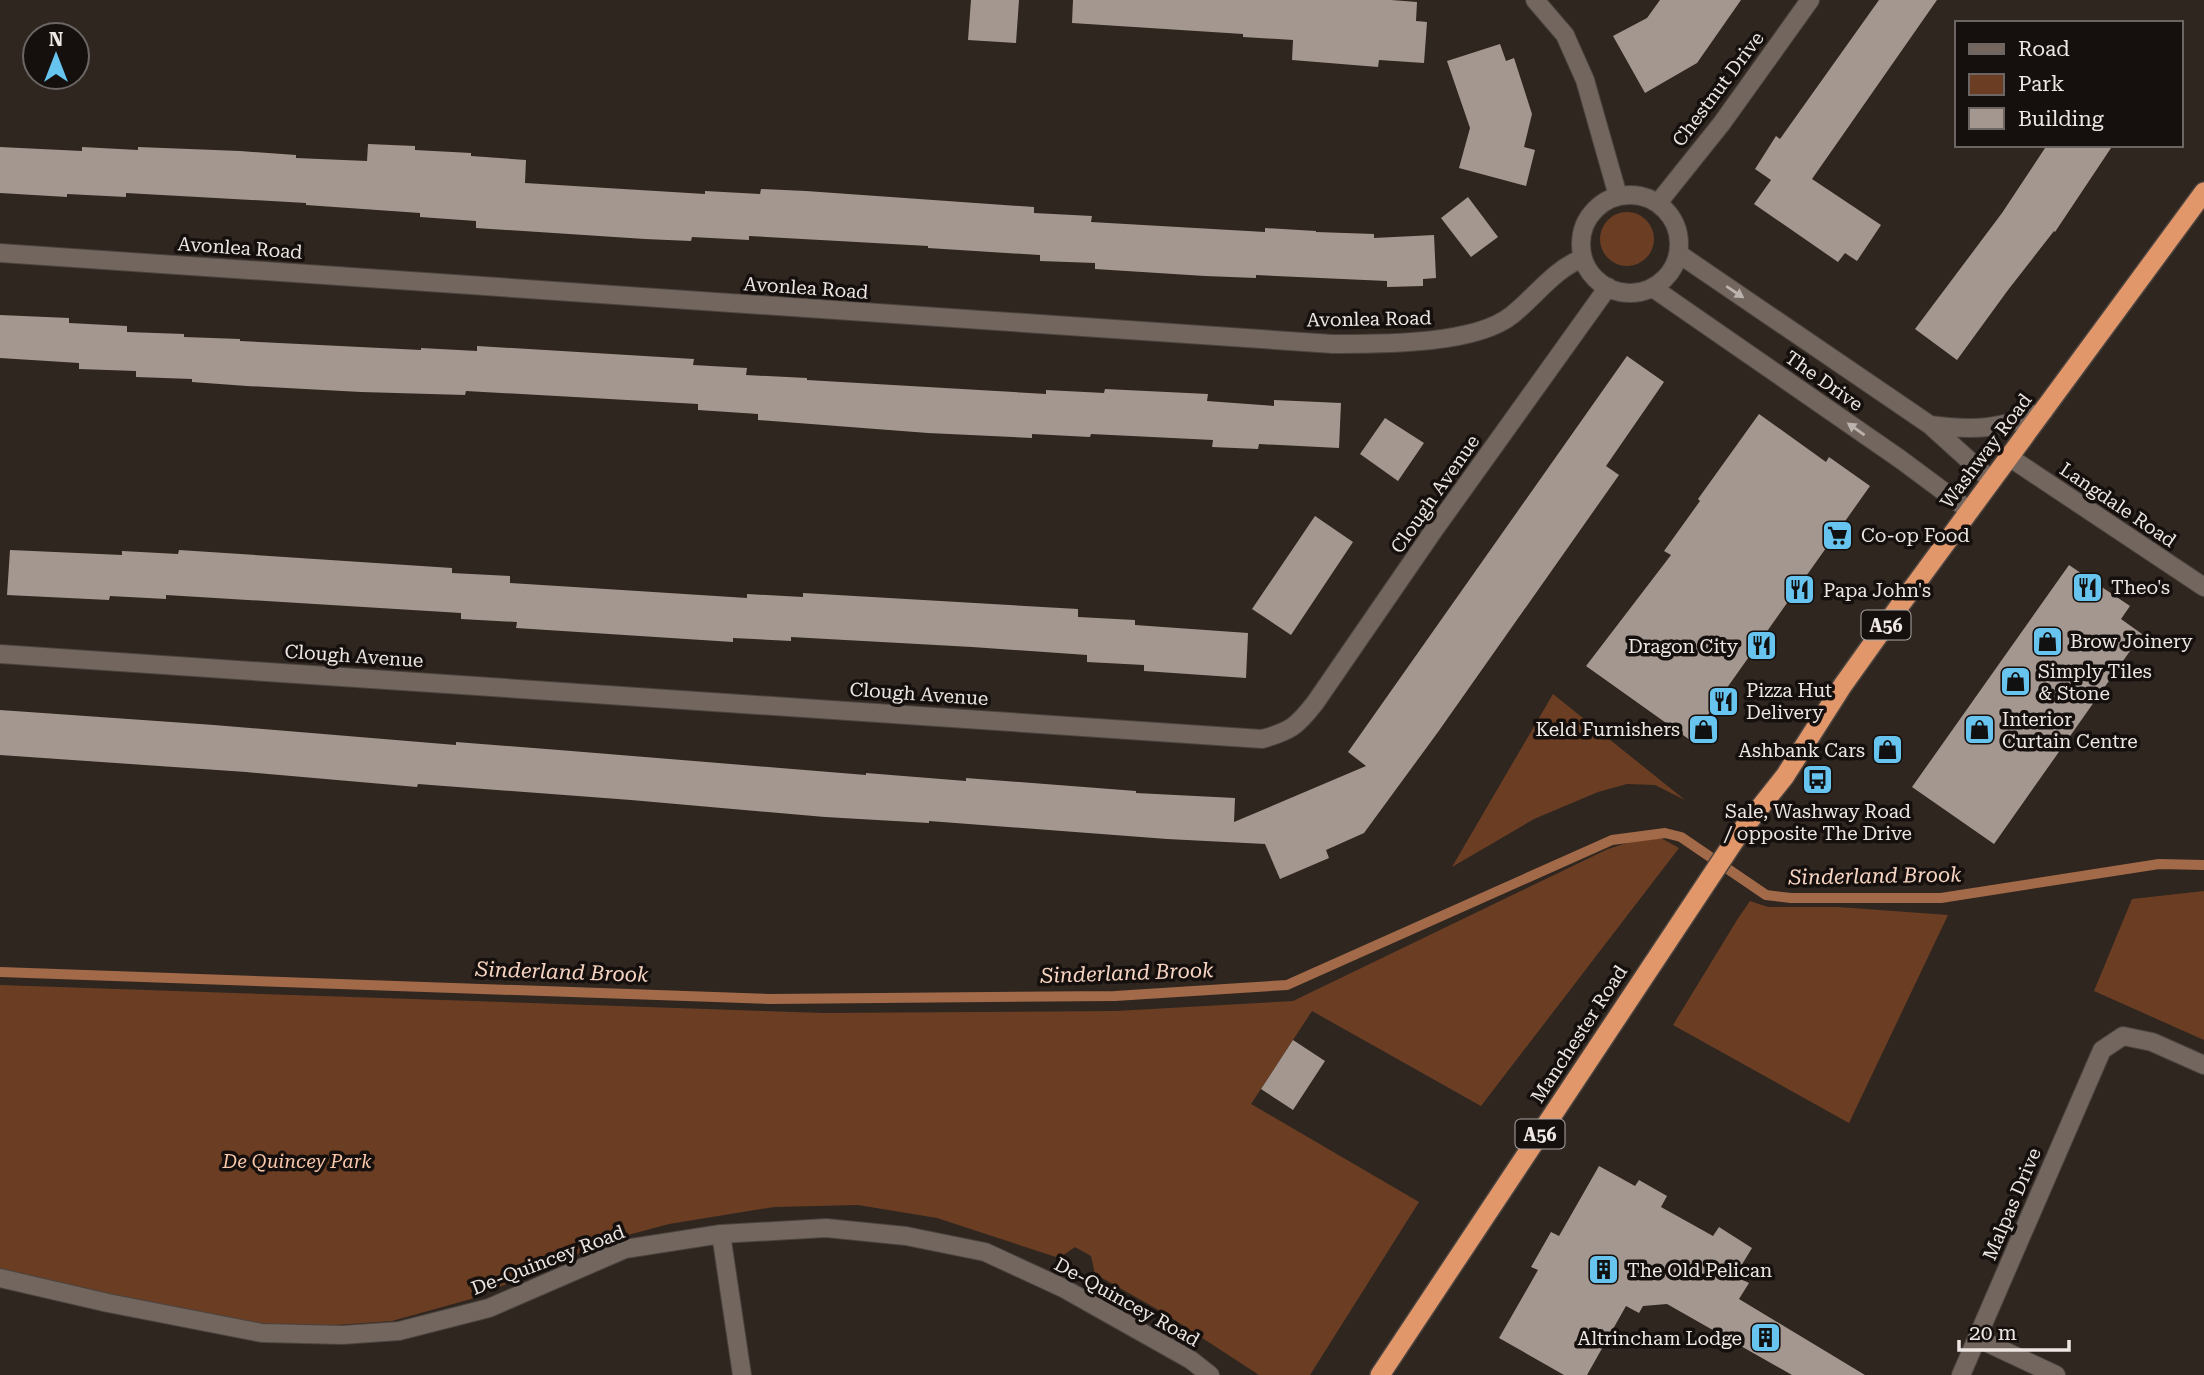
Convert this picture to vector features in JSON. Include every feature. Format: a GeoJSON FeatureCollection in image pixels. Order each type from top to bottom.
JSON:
{"type":"FeatureCollection","features":[{"type":"Feature","properties":{"kind":"highway","name":"Washway Road"},"geometry":{"type":"LineString","coordinates":[[1698,893],[1739,834],[1785,776],[1843,685],[2204,192]]}},
{"type":"Feature","properties":{"kind":"highway","name":"Manchester Road"},"geometry":{"type":"LineString","coordinates":[[1380,1375],[1698,893]]}},
{"type":"Feature","properties":{"kind":"street"},"geometry":{"type":"LineString","coordinates":[[1535,0],[1565,35],[1585,80],[1618,196]]}},
{"type":"Feature","properties":{"kind":"street","name":"Chestnut Drive"},"geometry":{"type":"LineString","coordinates":[[1658,203],[1722,123],[1810,0]]}},
{"type":"Feature","properties":{"kind":"street"},"geometry":{"type":"LineString","coordinates":[[1632,194],[1646,197],[1668,212],[1676,225],[1680,239],[1679,254],[1665,279],[1653,288],[1621,292],[1608,287],[1596,279],[1583,258],[1582,232],[1587,220],[1595,209],[1618,196],[1632,194]]}},
{"type":"Feature","properties":{"kind":"street","name":"Avonlea Road"},"geometry":{"type":"LineString","coordinates":[[0,253],[1333,344],[1388,344],[1440,339],[1480,331],[1510,317],[1566,265],[1583,258]]}},
{"type":"Feature","properties":{"kind":"street","name":"The Drive"},"geometry":{"type":"LineString","coordinates":[[1679,254],[1930,425],[1992,481]]}},
{"type":"Feature","properties":{"kind":"street","name":"Clough Avenue"},"geometry":{"type":"LineString","coordinates":[[0,654],[1262,739],[1284,733],[1300,722],[1315,703],[1442,519],[1608,287]]}},
{"type":"Feature","properties":{"kind":"street","name":"The Drive"},"geometry":{"type":"LineString","coordinates":[[1653,288],[1900,459],[1970,511]]}},
{"type":"Feature","properties":{"kind":"street","name":"The Drive"},"geometry":{"type":"LineString","coordinates":[[1930,425],[1966,430],[1997,427],[2015,423],[2043,411]]}},
{"type":"Feature","properties":{"kind":"street","name":"Langdale Road"},"geometry":{"type":"LineString","coordinates":[[2010,457],[2204,587]]}},
{"type":"Feature","properties":{"kind":"street","name":"Malpas Drive"},"geometry":{"type":"LineString","coordinates":[[1961,1375],[2102,1050],[2123,1035],[2152,1042],[2204,1065]]}},
{"type":"Feature","properties":{"kind":"street","name":"De-Quincey Road"},"geometry":{"type":"LineString","coordinates":[[0,1278],[108,1303],[262,1333],[353,1335],[399,1331],[489,1308],[625,1249],[722,1234],[826,1228],[906,1236],[985,1252],[1063,1288],[1191,1360],[1210,1375]]}},
{"type":"Feature","properties":{"kind":"street"},"geometry":{"type":"LineString","coordinates":[[722,1234],[742,1375]]}},
{"type":"Feature","properties":{"kind":"street"},"geometry":{"type":"LineString","coordinates":[[1977,1338],[2056,1375]]}},
{"type":"Feature","properties":{"kind":"green space"},"geometry":{"type":"Polygon","coordinates":[[[1627,212],[1646,220],[1654,239],[1646,258],[1627,266],[1608,258],[1600,239],[1608,220],[1627,212]]]}},
{"type":"Feature","properties":{"kind":"green space"},"geometry":{"type":"Polygon","coordinates":[[[1553,694],[1685,800],[1655,785],[1627,784],[1598,792],[1534,819],[1452,867],[1553,694]]]}},
{"type":"Feature","properties":{"kind":"green space","name":"De Quincey Park"},"geometry":{"type":"Polygon","coordinates":[[[1661,838],[1679,848],[1481,1106],[1312,1011],[1251,1104],[1419,1202],[1310,1375],[1259,1375],[1164,1313],[1095,1274],[1091,1256],[1075,1247],[1059,1258],[937,1218],[858,1205],[774,1207],[669,1224],[613,1239],[471,1299],[392,1321],[309,1327],[235,1321],[0,1272],[0,985],[824,1013],[1116,1011],[1293,1001],[1608,849],[1630,842],[1661,838]]]}},
{"type":"Feature","properties":{"kind":"green space"},"geometry":{"type":"Polygon","coordinates":[[[2204,891],[2204,1040],[2094,991],[2132,899],[2204,891]]]}},
{"type":"Feature","properties":{"kind":"green space"},"geometry":{"type":"Polygon","coordinates":[[[1750,901],[1768,907],[1838,907],[1948,915],[1849,1123],[1673,1025],[1750,901]]]}},
{"type":"Feature","properties":{"kind":"building"},"geometry":{"type":"Polygon","coordinates":[[[971,0],[1019,0],[1016,43],[968,40],[971,0]]]}},
{"type":"Feature","properties":{"kind":"building"},"geometry":{"type":"Polygon","coordinates":[[[1073,0],[1417,2],[1416,21],[1427,22],[1424,63],[1379,60],[1378,67],[1292,60],[1293,40],[1243,37],[1243,34],[1072,23],[1073,0]]]}},
{"type":"Feature","properties":{"kind":"building"},"geometry":{"type":"Polygon","coordinates":[[[1660,0],[1741,0],[1697,63],[1645,93],[1613,36],[1647,18],[1660,0]]]}},
{"type":"Feature","properties":{"kind":"building"},"geometry":{"type":"Polygon","coordinates":[[[1879,0],[1937,0],[1812,179],[1881,225],[1857,261],[1845,253],[1838,262],[1754,204],[1771,180],[1755,169],[1776,136],[1780,139],[1879,0]]]}},
{"type":"Feature","properties":{"kind":"building"},"geometry":{"type":"Polygon","coordinates":[[[1500,44],[1506,61],[1514,58],[1532,114],[1524,147],[1535,150],[1526,186],[1459,168],[1470,128],[1447,61],[1500,44]]]}},
{"type":"Feature","properties":{"kind":"building"},"geometry":{"type":"Polygon","coordinates":[[[368,144],[415,146],[415,150],[526,160],[525,183],[705,194],[705,191],[760,194],[761,189],[806,191],[1034,207],[1034,213],[1092,216],[1091,222],[1265,232],[1265,228],[1374,234],[1374,238],[1434,235],[1436,278],[1423,279],[1423,286],[1387,287],[1387,281],[1256,275],[1256,278],[1205,276],[1095,269],[1095,263],[1040,261],[1040,255],[928,246],[749,236],[749,240],[692,237],[691,241],[476,228],[476,221],[306,203],[126,193],[126,197],[67,194],[67,197],[0,193],[0,147],[82,151],[82,147],[138,150],[138,147],[240,151],[296,155],[296,158],[367,161],[368,144]]]}},
{"type":"Feature","properties":{"kind":"building"},"geometry":{"type":"Polygon","coordinates":[[[2046,147],[2112,147],[2055,232],[1957,360],[1915,329],[2002,213],[2046,147]]]}},
{"type":"Feature","properties":{"kind":"building"},"geometry":{"type":"Polygon","coordinates":[[[1468,197],[1498,237],[1471,257],[1441,218],[1468,197]]]}},
{"type":"Feature","properties":{"kind":"building"},"geometry":{"type":"Polygon","coordinates":[[[0,315],[69,318],[69,323],[127,326],[127,332],[184,334],[184,337],[240,341],[421,350],[477,351],[477,346],[694,359],[693,365],[747,368],[746,375],[807,380],[1046,394],[1046,390],[1104,393],[1105,389],[1208,394],[1207,401],[1274,406],[1274,400],[1341,403],[1339,448],[1259,444],[1258,449],[1212,447],[1213,440],[1091,434],[1090,437],[1032,434],[1032,438],[928,433],[758,420],[758,414],[698,410],[698,404],[466,391],[465,395],[361,392],[136,377],[136,371],[79,369],[79,363],[0,358],[0,315]]]}},
{"type":"Feature","properties":{"kind":"building"},"geometry":{"type":"Polygon","coordinates":[[[1627,356],[1664,382],[1606,466],[1619,475],[1364,833],[1326,850],[1329,858],[1280,879],[1265,844],[929,821],[825,817],[631,800],[418,784],[417,787],[0,755],[0,710],[456,745],[456,742],[866,775],[966,781],[966,778],[1136,793],[1235,798],[1234,822],[1366,766],[1348,752],[1627,356]]]}},
{"type":"Feature","properties":{"kind":"building"},"geometry":{"type":"Polygon","coordinates":[[[1759,414],[1826,462],[1829,457],[1870,486],[1690,740],[1586,666],[1671,555],[1664,551],[1759,414]]]}},
{"type":"Feature","properties":{"kind":"building"},"geometry":{"type":"Polygon","coordinates":[[[1385,418],[1424,443],[1398,481],[1360,454],[1385,418]]]}},
{"type":"Feature","properties":{"kind":"building"},"geometry":{"type":"Polygon","coordinates":[[[1315,516],[1353,542],[1291,635],[1252,609],[1315,516]]]}},
{"type":"Feature","properties":{"kind":"building"},"geometry":{"type":"Polygon","coordinates":[[[10,550],[122,555],[122,551],[178,554],[179,550],[452,568],[452,573],[510,576],[510,583],[747,598],[747,594],[803,597],[803,593],[1078,609],[1078,617],[1135,620],[1135,625],[1248,633],[1246,678],[1144,671],[1144,665],[1087,662],[1087,655],[972,647],[791,637],[791,641],[733,638],[733,642],[516,628],[517,622],[461,619],[461,613],[166,595],[166,599],[110,596],[109,600],[7,595],[10,550]]]}},
{"type":"Feature","properties":{"kind":"building"},"geometry":{"type":"Polygon","coordinates":[[[2069,565],[2130,606],[2121,619],[2142,634],[1994,844],[1912,787],[2069,565]]]}},
{"type":"Feature","properties":{"kind":"building"},"geometry":{"type":"Polygon","coordinates":[[[1293,1040],[1325,1061],[1293,1110],[1261,1089],[1293,1040]]]}},
{"type":"Feature","properties":{"kind":"building","name":"The Old Pelican"},"geometry":{"type":"Polygon","coordinates":[[[1599,1166],[1635,1186],[1639,1180],[1667,1196],[1661,1207],[1713,1236],[1719,1227],[1752,1248],[1735,1276],[1749,1283],[1739,1299],[1865,1375],[1792,1375],[1667,1304],[1643,1306],[1639,1313],[1626,1306],[1587,1375],[1564,1375],[1499,1338],[1538,1270],[1531,1267],[1551,1232],[1559,1236],[1599,1166]]]}},
{"type":"Feature","properties":{"kind":"waterway","name":"Sinderland Brook"},"geometry":{"type":"LineString","coordinates":[[0,972],[770,999],[1115,996],[1287,985],[1612,840],[1665,833],[1681,837],[1766,895],[1791,898],[1941,898],[2159,864],[2204,865]]}},
{"type":"Feature","properties":{"kind":"place","name":"Co-op Food"},"geometry":{"type":"Point","coordinates":[1838,535]}},
{"type":"Feature","properties":{"kind":"place","name":"Theo's"},"geometry":{"type":"Point","coordinates":[2088,587]}},
{"type":"Feature","properties":{"kind":"place","name":"Papa John's"},"geometry":{"type":"Point","coordinates":[1800,590]}},
{"type":"Feature","properties":{"kind":"place","name":"Brow Joinery"},"geometry":{"type":"Point","coordinates":[2047,641]}},
{"type":"Feature","properties":{"kind":"place","name":"Dragon City"},"geometry":{"type":"Point","coordinates":[1761,646]}},
{"type":"Feature","properties":{"kind":"place","name":"Simply Tiles & Stone"},"geometry":{"type":"Point","coordinates":[2015,682]}},
{"type":"Feature","properties":{"kind":"place","name":"Pizza Hut Delivery"},"geometry":{"type":"Point","coordinates":[1723,701]}},
{"type":"Feature","properties":{"kind":"place","name":"Keld Furnishers"},"geometry":{"type":"Point","coordinates":[1703,729]}},
{"type":"Feature","properties":{"kind":"place","name":"Interior Curtain Centre"},"geometry":{"type":"Point","coordinates":[1979,730]}},
{"type":"Feature","properties":{"kind":"place","name":"Ashbank Cars"},"geometry":{"type":"Point","coordinates":[1888,750]}},
{"type":"Feature","properties":{"kind":"place","name":"Sale, Washway Road / opposite The Drive"},"geometry":{"type":"Point","coordinates":[1818,780]}},
{"type":"Feature","properties":{"kind":"place","name":"The Old Pelican"},"geometry":{"type":"Point","coordinates":[1604,1270]}},
{"type":"Feature","properties":{"kind":"place","name":"Altrincham Lodge"},"geometry":{"type":"Point","coordinates":[1765,1338]}}]}
